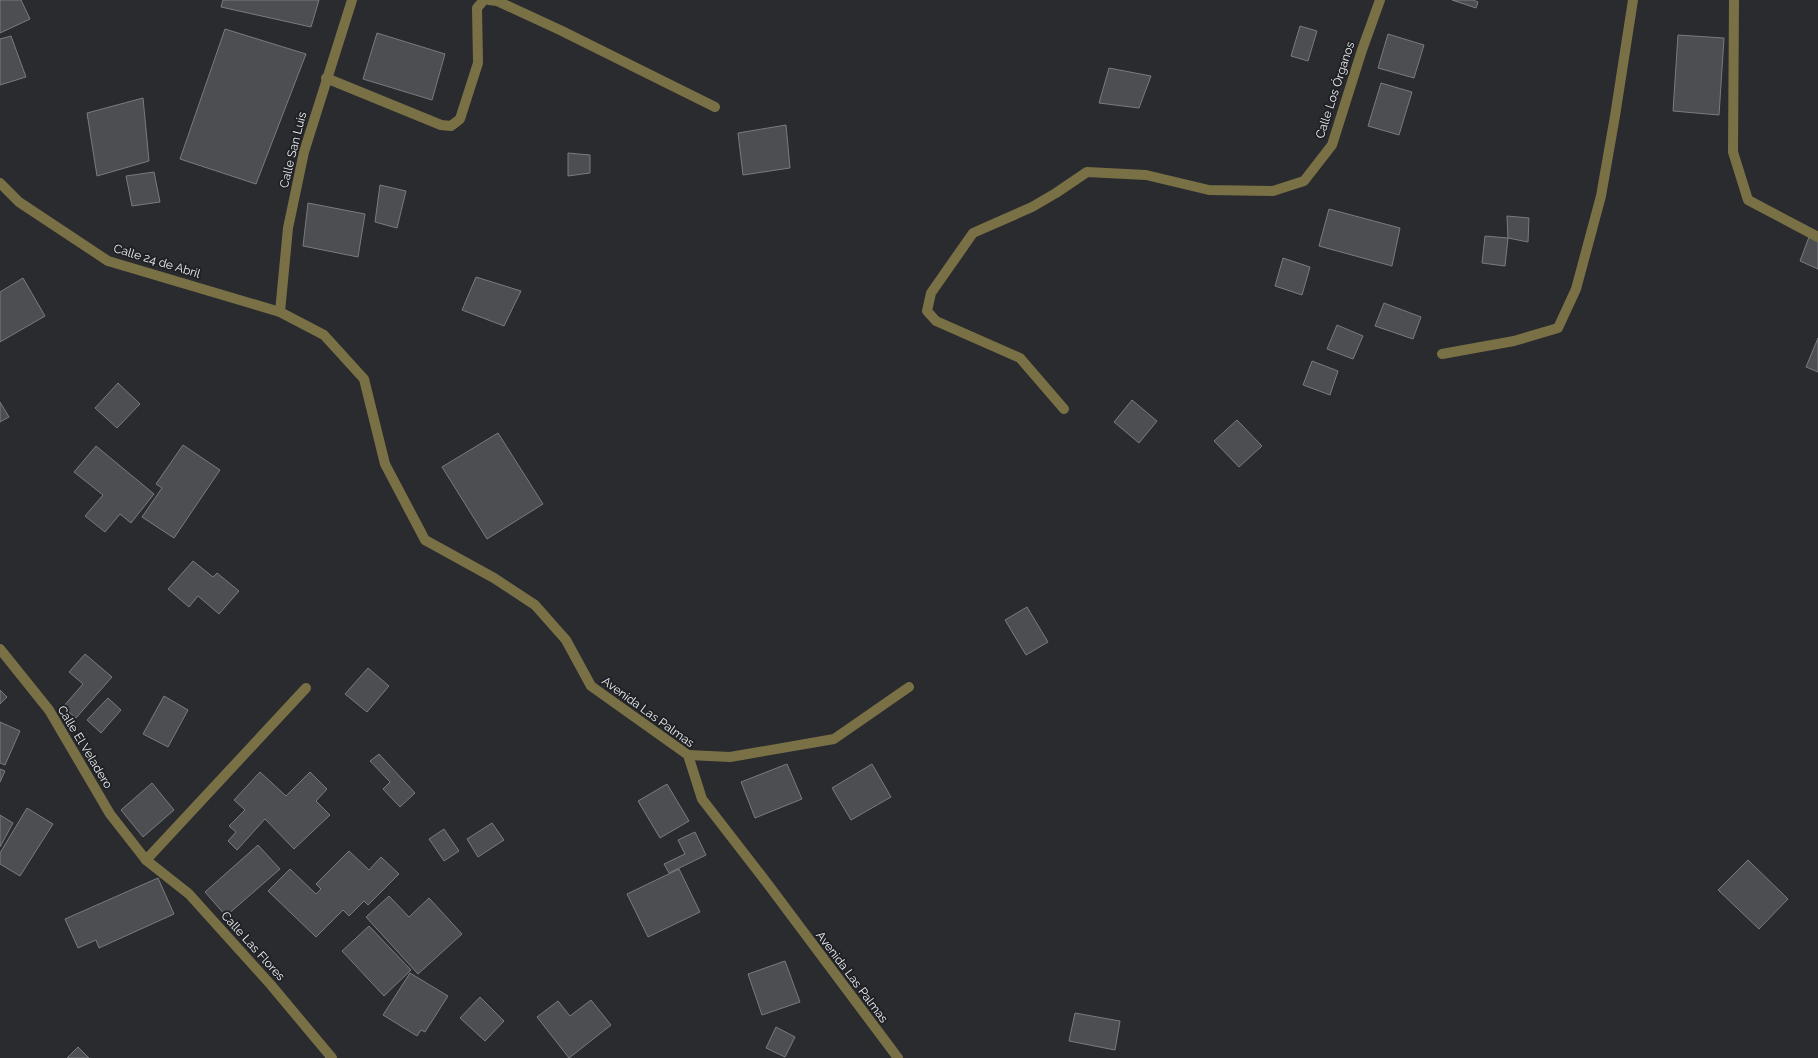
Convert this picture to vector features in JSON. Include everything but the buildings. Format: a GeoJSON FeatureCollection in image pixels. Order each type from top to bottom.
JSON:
{"type":"FeatureCollection","features":[{"type":"Feature","properties":{"kind":"street","name":"Calle San Luis"},"geometry":{"type":"LineString","coordinates":[[280,312],[288,228],[304,152],[326,78],[352,0]]}},
{"type":"Feature","properties":{"kind":"street"},"geometry":{"type":"LineString","coordinates":[[326,78],[441,125],[451,126],[460,119],[478,63],[477,8],[484,0]]}},
{"type":"Feature","properties":{"kind":"street"},"geometry":{"type":"LineString","coordinates":[[489,0],[497,1],[560,30],[715,107]]}},
{"type":"Feature","properties":{"kind":"street","name":"Calle Los Órganos"},"geometry":{"type":"LineString","coordinates":[[1064,409],[1020,358],[936,322],[927,311],[931,293],[973,233],[1032,207],[1087,172],[1146,175],[1209,190],[1273,191],[1304,182],[1332,145],[1362,50],[1380,0]]}},
{"type":"Feature","properties":{"kind":"street"},"geometry":{"type":"LineString","coordinates":[[1442,354],[1514,341],[1558,328],[1576,290],[1601,196],[1633,0]]}},
{"type":"Feature","properties":{"kind":"street"},"geometry":{"type":"LineString","coordinates":[[1734,0],[1732,152],[1748,200],[1818,237]]}},
{"type":"Feature","properties":{"kind":"street","name":"Calle 24 de Abril"},"geometry":{"type":"LineString","coordinates":[[0,183],[19,202],[108,261],[280,312]]}},
{"type":"Feature","properties":{"kind":"street","name":"Avenida Las Palmas"},"geometry":{"type":"LineString","coordinates":[[280,312],[324,335],[364,379],[385,464],[425,540],[494,578],[534,605],[566,640],[591,686],[688,755],[702,799],[898,1058]]}},
{"type":"Feature","properties":{"kind":"street","name":"Calle El Veladero"},"geometry":{"type":"LineString","coordinates":[[0,649],[48,710],[110,814],[146,860]]}},
{"type":"Feature","properties":{"kind":"street"},"geometry":{"type":"LineString","coordinates":[[688,755],[730,757],[834,739],[909,686]]}},
{"type":"Feature","properties":{"kind":"street"},"geometry":{"type":"LineString","coordinates":[[146,860],[306,688]]}},
{"type":"Feature","properties":{"kind":"street","name":"Calle Las Flores"},"geometry":{"type":"LineString","coordinates":[[146,860],[189,894],[272,985],[332,1058]]}}]}
